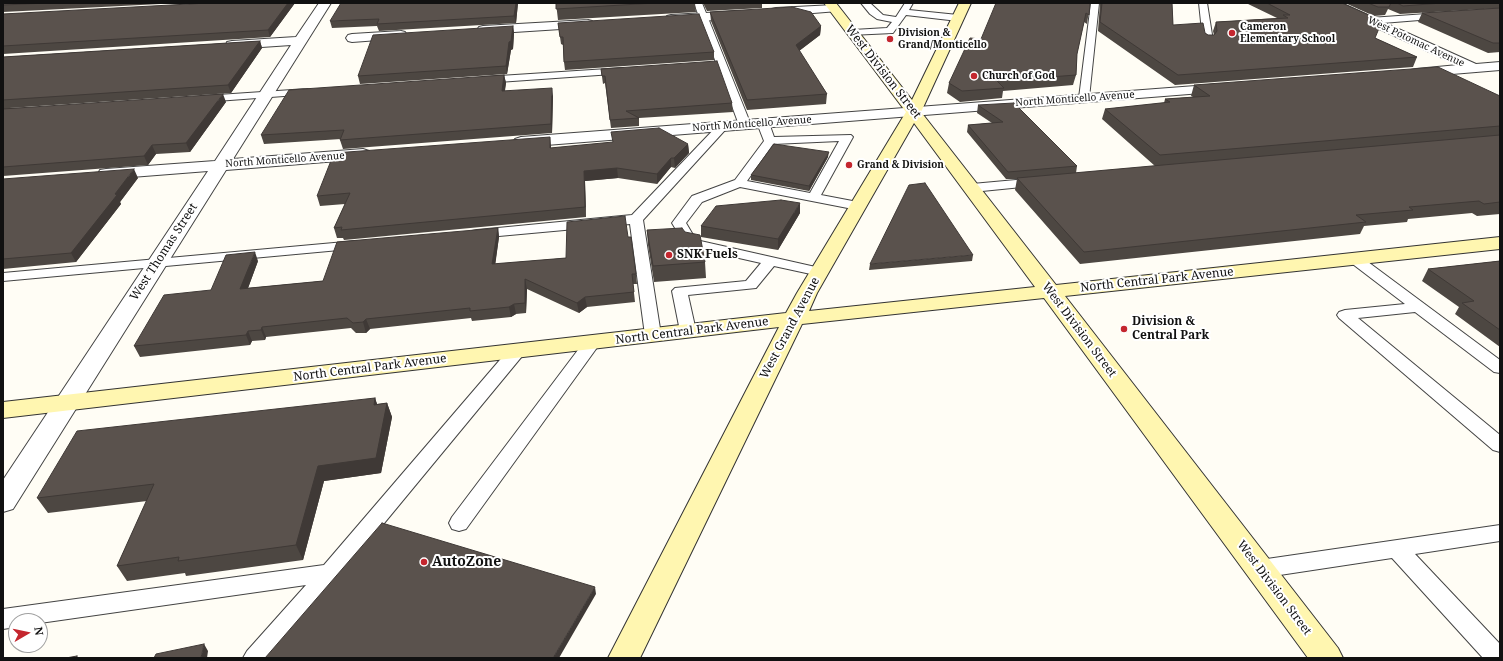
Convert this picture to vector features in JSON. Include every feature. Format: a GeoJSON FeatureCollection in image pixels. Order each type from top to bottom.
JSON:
{"type":"FeatureCollection","features":[{"type":"Feature","properties":{"kind":"main road","name":"West Grand Avenue"},"geometry":{"type":"LineString","coordinates":[[624,658],[793,319],[913,112],[965,3]]}},
{"type":"Feature","properties":{"kind":"main road","name":"West Division Street"},"geometry":{"type":"LineString","coordinates":[[832,6],[972,188],[1327,658]]}},
{"type":"Feature","properties":{"kind":"main road","name":"North Central Park Avenue"},"geometry":{"type":"LineString","coordinates":[[3,410],[793,319],[1500,243]]}},
{"type":"Feature","properties":{"kind":"street","name":"West Thomas Street"},"geometry":{"type":"LineString","coordinates":[[3,502],[325,3]]}},
{"type":"Feature","properties":{"kind":"street","name":"West Potomac Avenue"},"geometry":{"type":"LineString","coordinates":[[1331,3],[1473,68]]}},
{"type":"Feature","properties":{"kind":"street"},"geometry":{"type":"LineString","coordinates":[[763,13],[832,6]]}},
{"type":"Feature","properties":{"kind":"street"},"geometry":{"type":"LineString","coordinates":[[657,20],[748,14]]}},
{"type":"Feature","properties":{"kind":"street"},"geometry":{"type":"LineString","coordinates":[[469,31],[602,23]]}},
{"type":"Feature","properties":{"kind":"street"},"geometry":{"type":"LineString","coordinates":[[352,38],[415,34]]}},
{"type":"Feature","properties":{"kind":"street"},"geometry":{"type":"LineString","coordinates":[[218,46],[300,41]]}},
{"type":"Feature","properties":{"kind":"street"},"geometry":{"type":"LineString","coordinates":[[1402,74],[1473,68],[1496,72]]}},
{"type":"Feature","properties":{"kind":"street","name":"North Monticello Avenue"},"geometry":{"type":"LineString","coordinates":[[510,143],[1236,87]]}},
{"type":"Feature","properties":{"kind":"street","name":"North Monticello Avenue"},"geometry":{"type":"LineString","coordinates":[[90,176],[376,153]]}},
{"type":"Feature","properties":{"kind":"lane"},"geometry":{"type":"LineString","coordinates":[[698,3],[704,17],[718,65],[745,125]]}},
{"type":"Feature","properties":{"kind":"lane"},"geometry":{"type":"LineString","coordinates":[[865,3],[880,17],[898,20]]}},
{"type":"Feature","properties":{"kind":"lane"},"geometry":{"type":"LineString","coordinates":[[853,33],[890,31],[910,3]]}},
{"type":"Feature","properties":{"kind":"lane"},"geometry":{"type":"LineString","coordinates":[[1084,98],[1095,3]]}},
{"type":"Feature","properties":{"kind":"lane"},"geometry":{"type":"LineString","coordinates":[[1203,3],[1208,42]]}},
{"type":"Feature","properties":{"kind":"lane"},"geometry":{"type":"LineString","coordinates":[[904,12],[958,18]]}},
{"type":"Feature","properties":{"kind":"lane"},"geometry":{"type":"LineString","coordinates":[[1370,21],[1453,15]]}},
{"type":"Feature","properties":{"kind":"lane"},"geometry":{"type":"LineString","coordinates":[[475,81],[634,70]]}},
{"type":"Feature","properties":{"kind":"lane"},"geometry":{"type":"LineString","coordinates":[[196,100],[316,92]]}},
{"type":"Feature","properties":{"kind":"lane"},"geometry":{"type":"LineString","coordinates":[[763,123],[770,141]]}},
{"type":"Feature","properties":{"kind":"lane"},"geometry":{"type":"LineString","coordinates":[[462,235],[636,219],[722,126]]}},
{"type":"Feature","properties":{"kind":"lane"},"geometry":{"type":"LineString","coordinates":[[770,141],[847,137],[814,197]]}},
{"type":"Feature","properties":{"kind":"lane"},"geometry":{"type":"LineString","coordinates":[[770,141],[739,183],[698,200],[679,223],[691,243],[820,272]]}},
{"type":"Feature","properties":{"kind":"lane"},"geometry":{"type":"LineString","coordinates":[[972,188],[1048,181]]}},
{"type":"Feature","properties":{"kind":"lane"},"geometry":{"type":"LineString","coordinates":[[739,183],[858,206]]}},
{"type":"Feature","properties":{"kind":"lane"},"geometry":{"type":"LineString","coordinates":[[636,219],[653,335]]}},
{"type":"Feature","properties":{"kind":"lane"},"geometry":{"type":"LineString","coordinates":[[3,277],[367,244]]}},
{"type":"Feature","properties":{"kind":"lane"},"geometry":{"type":"LineString","coordinates":[[1355,258],[1500,368]]}},
{"type":"Feature","properties":{"kind":"lane"},"geometry":{"type":"LineString","coordinates":[[688,331],[680,291],[751,285],[770,261]]}},
{"type":"Feature","properties":{"kind":"lane"},"geometry":{"type":"LineString","coordinates":[[1418,307],[1345,315],[1500,445]]}},
{"type":"Feature","properties":{"kind":"lane"},"geometry":{"type":"LineString","coordinates":[[459,523],[593,342]]}},
{"type":"Feature","properties":{"kind":"lane"},"geometry":{"type":"LineString","coordinates":[[255,658],[330,573],[517,351]]}},
{"type":"Feature","properties":{"kind":"lane"},"geometry":{"type":"LineString","coordinates":[[1260,570],[1500,533]]}},
{"type":"Feature","properties":{"kind":"lane"},"geometry":{"type":"LineString","coordinates":[[1397,549],[1498,658]]}},
{"type":"Feature","properties":{"kind":"lane"},"geometry":{"type":"LineString","coordinates":[[3,619],[330,573]]}},
{"type":"Feature","properties":{"kind":"building"},"geometry":{"type":"Polygon","coordinates":[[[3,3],[48,3],[3,5],[3,3]]]}},
{"type":"Feature","properties":{"kind":"building"},"geometry":{"type":"Polygon","coordinates":[[[208,3],[288,3],[268,30],[3,46],[3,14],[208,3]]]}},
{"type":"Feature","properties":{"kind":"building"},"geometry":{"type":"Polygon","coordinates":[[[341,3],[516,3],[514,16],[377,24],[379,19],[330,21],[341,3]]]}},
{"type":"Feature","properties":{"kind":"building"},"geometry":{"type":"Polygon","coordinates":[[[556,3],[655,3],[556,9],[556,3]]]}},
{"type":"Feature","properties":{"kind":"building"},"geometry":{"type":"Polygon","coordinates":[[[996,3],[1090,3],[1089,15],[1086,13],[1077,54],[1076,75],[997,81],[1004,88],[962,91],[949,83],[970,38],[981,39],[996,3]]]}},
{"type":"Feature","properties":{"kind":"building","name":"Cameron Elementary School"},"geometry":{"type":"Polygon","coordinates":[[[1102,3],[1172,3],[1173,25],[1203,23],[1205,33],[1208,35],[1214,35],[1217,31],[1216,22],[1288,18],[1283,15],[1290,15],[1267,3],[1342,3],[1382,21],[1375,38],[1417,57],[1178,75],[1100,22],[1102,3]]]}},
{"type":"Feature","properties":{"kind":"building"},"geometry":{"type":"Polygon","coordinates":[[[1368,3],[1391,3],[1389,7],[1378,7],[1368,3]]]}},
{"type":"Feature","properties":{"kind":"building"},"geometry":{"type":"Polygon","coordinates":[[[1397,3],[1442,3],[1403,6],[1397,3]]]}},
{"type":"Feature","properties":{"kind":"building"},"geometry":{"type":"Polygon","coordinates":[[[792,7],[811,12],[821,26],[796,45],[827,94],[747,100],[710,12],[792,7]]]}},
{"type":"Feature","properties":{"kind":"building"},"geometry":{"type":"Polygon","coordinates":[[[1500,8],[1500,43],[1493,43],[1422,13],[1500,8]]]}},
{"type":"Feature","properties":{"kind":"building"},"geometry":{"type":"Polygon","coordinates":[[[699,14],[714,52],[564,62],[563,37],[560,37],[558,23],[699,14]]]}},
{"type":"Feature","properties":{"kind":"building"},"geometry":{"type":"Polygon","coordinates":[[[513,26],[506,66],[358,76],[373,35],[513,26]]]}},
{"type":"Feature","properties":{"kind":"building"},"geometry":{"type":"Polygon","coordinates":[[[260,41],[228,85],[3,100],[3,57],[260,41]]]}},
{"type":"Feature","properties":{"kind":"building"},"geometry":{"type":"Polygon","coordinates":[[[717,61],[732,103],[626,111],[639,118],[610,120],[605,76],[602,76],[601,69],[717,61]]]}},
{"type":"Feature","properties":{"kind":"building"},"geometry":{"type":"Polygon","coordinates":[[[1438,67],[1500,96],[1500,126],[1160,155],[1105,109],[1170,102],[1165,99],[1210,96],[1194,85],[1438,67]]]}},
{"type":"Feature","properties":{"kind":"building"},"geometry":{"type":"Polygon","coordinates":[[[504,75],[502,91],[552,88],[551,124],[340,140],[344,130],[261,135],[289,90],[504,75]]]}},
{"type":"Feature","properties":{"kind":"building"},"geometry":{"type":"Polygon","coordinates":[[[223,94],[186,143],[152,145],[144,156],[3,167],[3,109],[223,94]]]}},
{"type":"Feature","properties":{"kind":"building"},"geometry":{"type":"Polygon","coordinates":[[[1014,103],[1077,166],[1008,172],[968,125],[1003,122],[978,105],[1014,103]]]}},
{"type":"Feature","properties":{"kind":"building"},"geometry":{"type":"Polygon","coordinates":[[[659,128],[688,144],[674,158],[671,158],[657,174],[617,168],[584,171],[585,207],[341,230],[342,227],[334,228],[350,193],[317,196],[334,153],[550,137],[550,148],[613,142],[611,132],[659,128]]]}},
{"type":"Feature","properties":{"kind":"building"},"geometry":{"type":"Polygon","coordinates":[[[1500,135],[1500,202],[1484,204],[1479,201],[1409,207],[1413,210],[1356,215],[1366,222],[1084,252],[1017,178],[1500,135]]]}},
{"type":"Feature","properties":{"kind":"building"},"geometry":{"type":"Polygon","coordinates":[[[774,144],[829,152],[809,186],[751,175],[774,144]]]}},
{"type":"Feature","properties":{"kind":"building"},"geometry":{"type":"Polygon","coordinates":[[[134,169],[115,194],[117,195],[71,253],[3,259],[3,179],[134,169]]]}},
{"type":"Feature","properties":{"kind":"building"},"geometry":{"type":"Polygon","coordinates":[[[925,183],[973,255],[870,264],[909,185],[925,183]]]}},
{"type":"Feature","properties":{"kind":"building","name":"SNK Fuels"},"geometry":{"type":"Polygon","coordinates":[[[781,200],[800,203],[778,239],[701,226],[716,206],[781,200]]]}},
{"type":"Feature","properties":{"kind":"building"},"geometry":{"type":"Polygon","coordinates":[[[625,216],[628,237],[631,237],[636,274],[632,274],[634,292],[585,297],[577,303],[525,279],[525,303],[514,304],[509,307],[470,311],[470,308],[366,319],[363,322],[353,323],[347,318],[262,327],[261,330],[248,331],[246,335],[134,346],[164,295],[211,290],[226,255],[255,252],[240,289],[323,281],[337,242],[498,228],[492,264],[566,258],[567,222],[625,216]]]}},
{"type":"Feature","properties":{"kind":"building"},"geometry":{"type":"Polygon","coordinates":[[[682,228],[685,232],[700,235],[705,262],[653,266],[647,230],[682,228]]]}},
{"type":"Feature","properties":{"kind":"building"},"geometry":{"type":"Polygon","coordinates":[[[1500,261],[1500,330],[1462,303],[1474,301],[1428,269],[1500,261]]]}},
{"type":"Feature","properties":{"kind":"building"},"geometry":{"type":"Polygon","coordinates":[[[375,398],[374,405],[387,403],[376,458],[318,466],[296,545],[178,561],[179,557],[117,566],[154,484],[37,498],[77,431],[375,398]]]}},
{"type":"Feature","properties":{"kind":"building","name":"AutoZone"},"geometry":{"type":"Polygon","coordinates":[[[382,523],[595,587],[553,658],[265,658],[382,523]]]}},
{"type":"Feature","properties":{"kind":"building"},"geometry":{"type":"Polygon","coordinates":[[[204,644],[201,658],[154,658],[156,654],[204,644]]]}},
{"type":"Feature","properties":{"kind":"building"},"geometry":{"type":"Polygon","coordinates":[[[77,656],[77,658],[66,658],[77,656]]]}},
{"type":"Feature","properties":{"kind":"place","name":"Cameron Elementary School"},"geometry":{"type":"Point","coordinates":[1232,33]}},
{"type":"Feature","properties":{"kind":"place","name":"Division & Grand/Monticello"},"geometry":{"type":"Point","coordinates":[890,39]}},
{"type":"Feature","properties":{"kind":"place","name":"Church of God"},"geometry":{"type":"Point","coordinates":[974,76]}},
{"type":"Feature","properties":{"kind":"place","name":"Grand & Division"},"geometry":{"type":"Point","coordinates":[849,165]}},
{"type":"Feature","properties":{"kind":"place","name":"SNK Fuels"},"geometry":{"type":"Point","coordinates":[669,255]}},
{"type":"Feature","properties":{"kind":"place","name":"Division & Central Park"},"geometry":{"type":"Point","coordinates":[1124,329]}},
{"type":"Feature","properties":{"kind":"place","name":"AutoZone"},"geometry":{"type":"Point","coordinates":[424,562]}}]}
